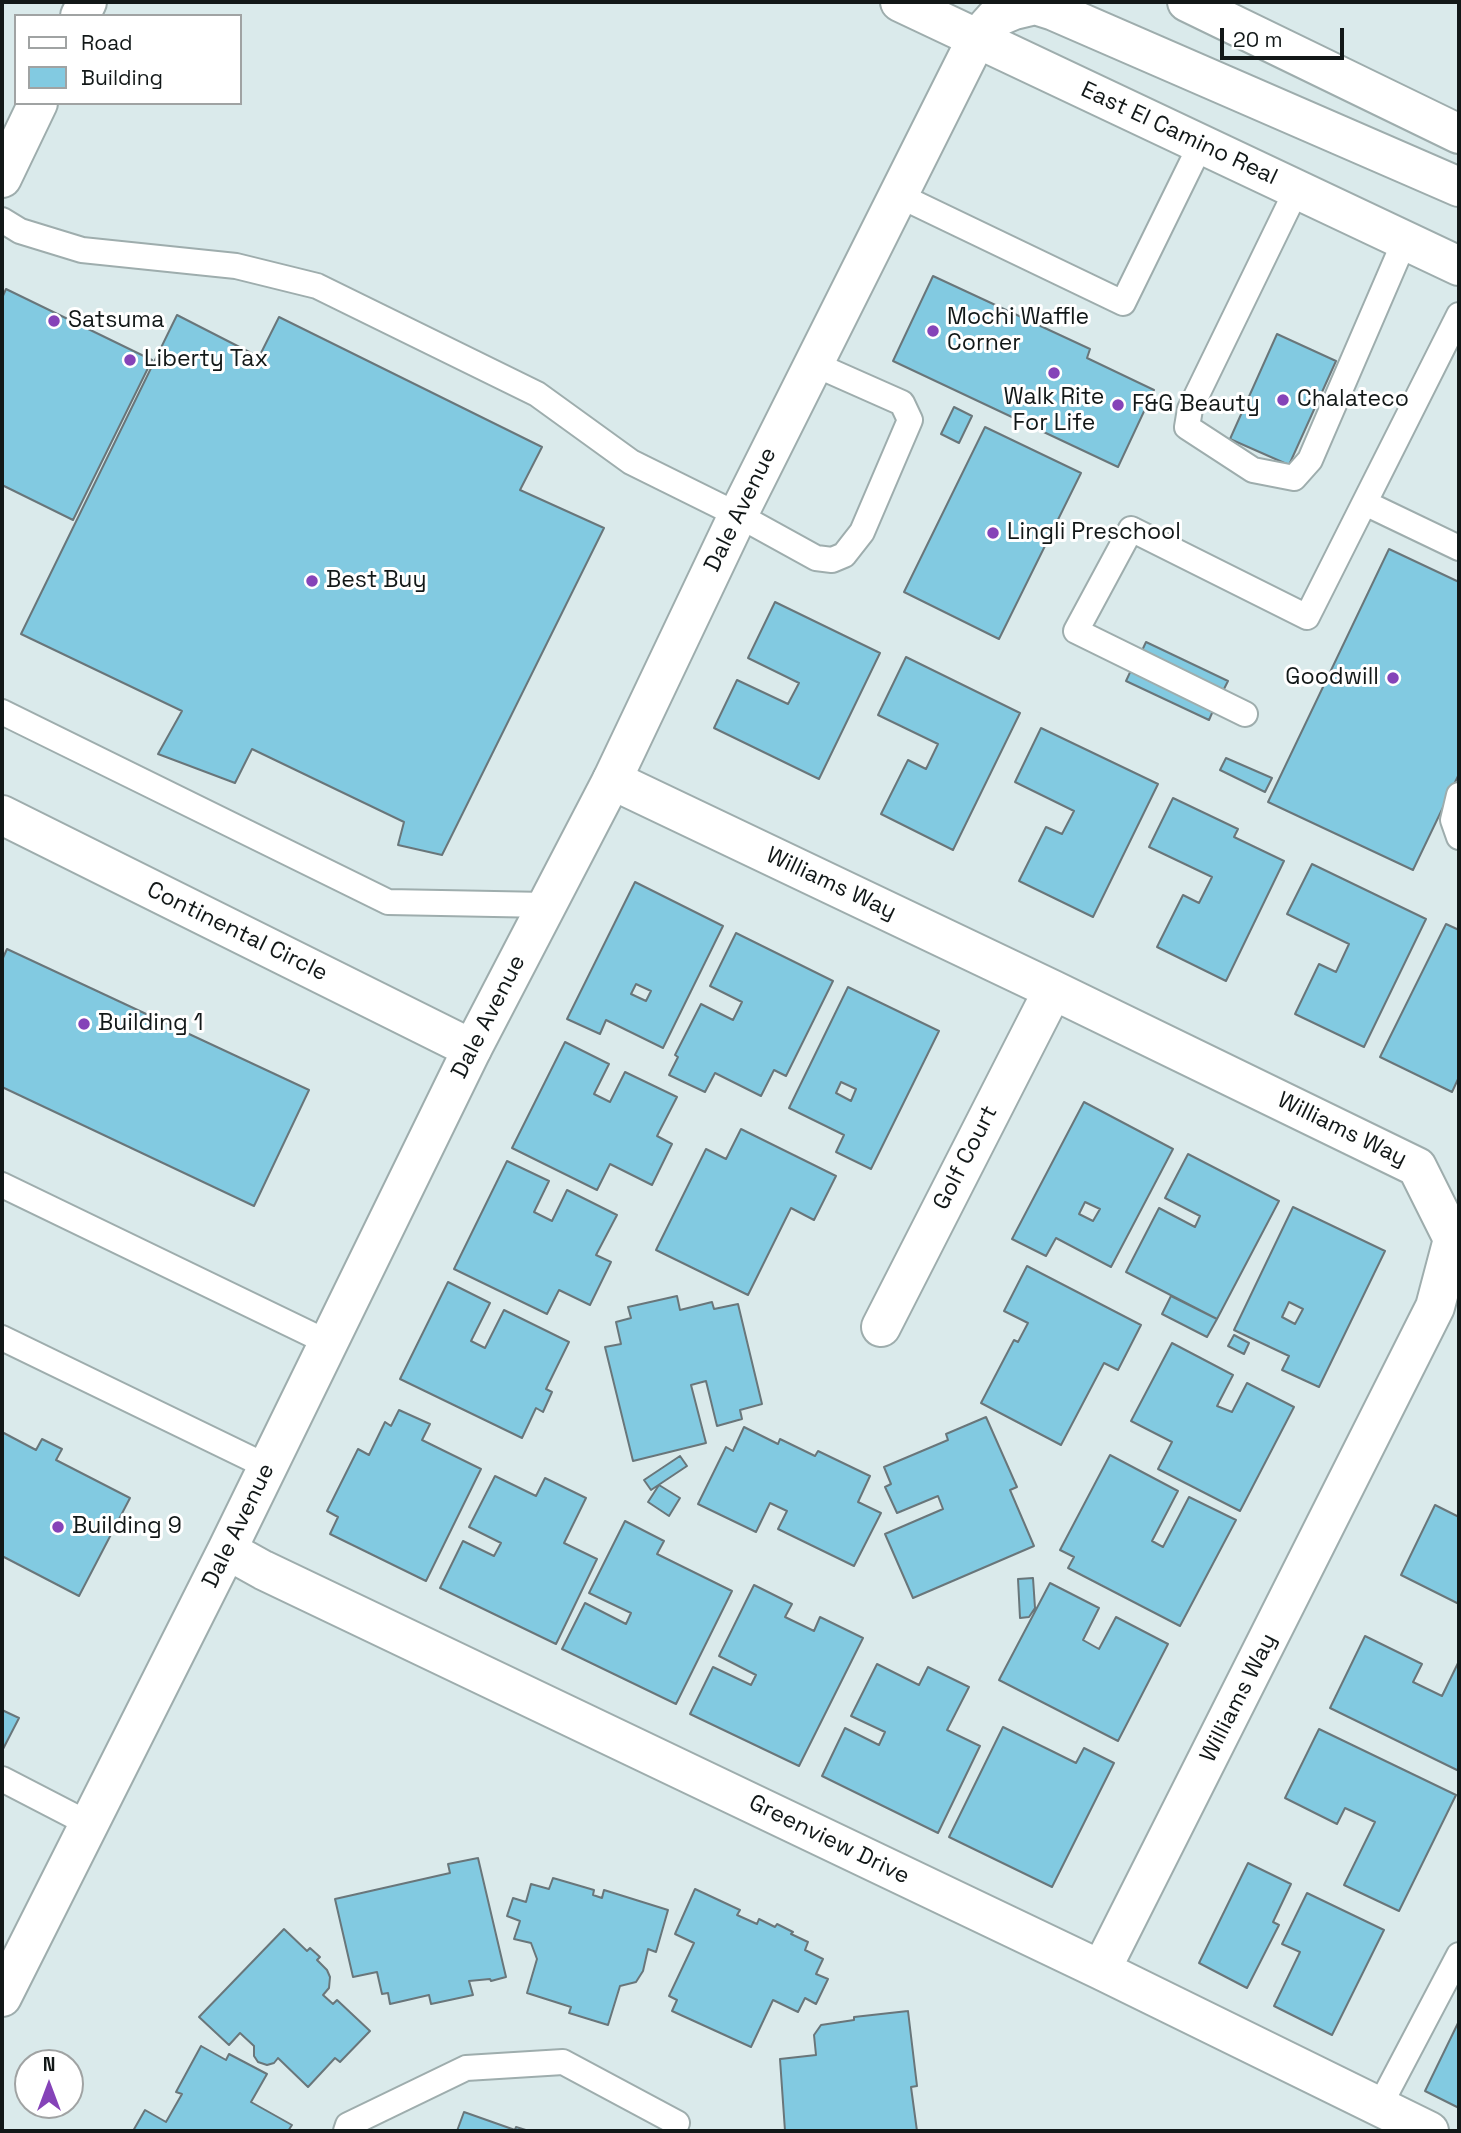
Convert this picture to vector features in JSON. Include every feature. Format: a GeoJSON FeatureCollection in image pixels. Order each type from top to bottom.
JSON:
{"type":"FeatureCollection","features":[{"type":"Feature","properties":{"kind":"street","name":"East El Camino Real"},"geometry":{"type":"LineString","coordinates":[[900,2],[1459,266]]}},
{"type":"Feature","properties":{"kind":"street"},"geometry":{"type":"LineString","coordinates":[[1187,2],[1459,134]]}},
{"type":"Feature","properties":{"kind":"street"},"geometry":{"type":"LineString","coordinates":[[976,38],[995,18],[1035,5],[1459,187]]}},
{"type":"Feature","properties":{"kind":"street","name":"Dale Avenue"},"geometry":{"type":"LineString","coordinates":[[2,1997],[227,1550],[472,1049],[612,780],[738,515],[976,38]]}},
{"type":"Feature","properties":{"kind":"street"},"geometry":{"type":"LineString","coordinates":[[2,178],[37,105]]}},
{"type":"Feature","properties":{"kind":"street","name":"Williams Way"},"geometry":{"type":"LineString","coordinates":[[612,780],[1417,1167],[1453,1239],[1435,1307],[1101,1970]]}},
{"type":"Feature","properties":{"kind":"street","name":"Continental Circle"},"geometry":{"type":"LineString","coordinates":[[2,815],[472,1049]]}},
{"type":"Feature","properties":{"kind":"street","name":"Golf Court"},"geometry":{"type":"LineString","coordinates":[[881,1327],[1053,990]]}},
{"type":"Feature","properties":{"kind":"street","name":"Greenview Drive"},"geometry":{"type":"LineString","coordinates":[[227,1550],[301,1588],[1101,1970],[1429,2131]]}},
{"type":"Feature","properties":{"kind":"lane"},"geometry":{"type":"LineString","coordinates":[[898,195],[1124,303],[1201,144]]}},
{"type":"Feature","properties":{"kind":"lane"},"geometry":{"type":"LineString","coordinates":[[1297,189],[1190,410],[1187,428],[1253,470],[1294,478],[1310,460],[1405,240]]}},
{"type":"Feature","properties":{"kind":"lane"},"geometry":{"type":"LineString","coordinates":[[2,220],[20,231],[82,250],[236,266],[317,286],[537,394],[631,462],[738,515],[816,558],[832,560],[845,555],[862,532],[910,420],[902,403],[814,365]]}},
{"type":"Feature","properties":{"kind":"lane"},"geometry":{"type":"LineString","coordinates":[[1245,714],[1076,631],[1131,529],[1307,617],[1459,315]]}},
{"type":"Feature","properties":{"kind":"lane"},"geometry":{"type":"LineString","coordinates":[[1365,503],[1459,548]]}},
{"type":"Feature","properties":{"kind":"lane"},"geometry":{"type":"LineString","coordinates":[[2,712],[388,902],[547,905]]}},
{"type":"Feature","properties":{"kind":"lane"},"geometry":{"type":"LineString","coordinates":[[1459,795],[1453,820],[1459,838]]}},
{"type":"Feature","properties":{"kind":"lane"},"geometry":{"type":"LineString","coordinates":[[2,1185],[328,1343]]}},
{"type":"Feature","properties":{"kind":"lane"},"geometry":{"type":"LineString","coordinates":[[2,1338],[268,1467]]}},
{"type":"Feature","properties":{"kind":"lane"},"geometry":{"type":"LineString","coordinates":[[2,1779],[89,1824]]}},
{"type":"Feature","properties":{"kind":"lane"},"geometry":{"type":"LineString","coordinates":[[1379,2107],[1459,1955]]}},
{"type":"Feature","properties":{"kind":"lane"},"geometry":{"type":"LineString","coordinates":[[346,2131],[348,2126],[466,2068],[563,2062],[677,2123]]}},
{"type":"Feature","properties":{"kind":"building"},"geometry":{"type":"Polygon","coordinates":[[[933,276],[1090,349],[1087,358],[1154,390],[1118,467],[893,361],[933,276]]]}},
{"type":"Feature","properties":{"kind":"building"},"geometry":{"type":"Polygon","coordinates":[[[6,289],[152,360],[73,520],[2,485],[2,298],[6,289]]]}},
{"type":"Feature","properties":{"kind":"building","name":"Best Buy"},"geometry":{"type":"Polygon","coordinates":[[[177,315],[259,357],[279,317],[542,447],[520,490],[604,528],[442,855],[398,845],[404,822],[252,749],[235,783],[158,754],[182,711],[21,634],[177,315]]]}},
{"type":"Feature","properties":{"kind":"building","name":"Chalateco"},"geometry":{"type":"Polygon","coordinates":[[[1277,334],[1336,361],[1289,465],[1230,439],[1277,334]]]}},
{"type":"Feature","properties":{"kind":"building"},"geometry":{"type":"Polygon","coordinates":[[[954,407],[972,416],[959,443],[941,434],[954,407]]]}},
{"type":"Feature","properties":{"kind":"building","name":"Lingli Preschool"},"geometry":{"type":"Polygon","coordinates":[[[985,427],[1081,473],[999,639],[904,592],[985,427]]]}},
{"type":"Feature","properties":{"kind":"building","name":"Goodwill"},"geometry":{"type":"Polygon","coordinates":[[[1389,549],[1459,582],[1459,774],[1413,870],[1268,802],[1389,549]]]}},
{"type":"Feature","properties":{"kind":"building"},"geometry":{"type":"Polygon","coordinates":[[[775,602],[880,653],[819,779],[714,728],[737,680],[788,704],[799,683],[748,658],[775,602]]]}},
{"type":"Feature","properties":{"kind":"building"},"geometry":{"type":"Polygon","coordinates":[[[1146,642],[1228,681],[1221,695],[1139,657],[1146,642]]]}},
{"type":"Feature","properties":{"kind":"building"},"geometry":{"type":"Polygon","coordinates":[[[906,657],[1020,713],[953,850],[881,814],[908,760],[926,769],[938,744],[878,715],[906,657]]]}},
{"type":"Feature","properties":{"kind":"building"},"geometry":{"type":"Polygon","coordinates":[[[1133,666],[1216,704],[1209,720],[1126,681],[1133,666]]]}},
{"type":"Feature","properties":{"kind":"building"},"geometry":{"type":"Polygon","coordinates":[[[1041,728],[1158,784],[1093,917],[1019,881],[1046,827],[1062,834],[1074,811],[1015,782],[1041,728]]]}},
{"type":"Feature","properties":{"kind":"building"},"geometry":{"type":"Polygon","coordinates":[[[1226,758],[1272,778],[1265,792],[1220,770],[1226,758]]]}},
{"type":"Feature","properties":{"kind":"building"},"geometry":{"type":"Polygon","coordinates":[[[1173,798],[1238,829],[1234,837],[1284,861],[1226,981],[1157,947],[1183,895],[1199,903],[1212,877],[1149,847],[1173,798]]]}},
{"type":"Feature","properties":{"kind":"building"},"geometry":{"type":"Polygon","coordinates":[[[1312,864],[1426,919],[1364,1047],[1295,1014],[1319,964],[1336,972],[1349,944],[1287,914],[1312,864]]]}},
{"type":"Feature","properties":{"kind":"building"},"geometry":{"type":"Polygon","coordinates":[[[635,882],[723,926],[663,1048],[606,1020],[600,1034],[567,1019],[635,882]],[[636,984],[631,994],[646,1001],[651,991],[636,984]]]}},
{"type":"Feature","properties":{"kind":"building"},"geometry":{"type":"Polygon","coordinates":[[[1446,924],[1459,930],[1459,1077],[1452,1092],[1380,1057],[1446,924]]]}},
{"type":"Feature","properties":{"kind":"building"},"geometry":{"type":"Polygon","coordinates":[[[736,933],[833,981],[786,1076],[774,1070],[761,1096],[715,1073],[705,1092],[669,1075],[678,1057],[675,1055],[701,1004],[733,1020],[742,1002],[710,986],[736,933]]]}},
{"type":"Feature","properties":{"kind":"building","name":"Building 1"},"geometry":{"type":"Polygon","coordinates":[[[7,949],[309,1090],[254,1206],[2,1087],[2,960],[7,949]]]}},
{"type":"Feature","properties":{"kind":"building"},"geometry":{"type":"Polygon","coordinates":[[[848,987],[939,1031],[871,1169],[836,1152],[844,1135],[789,1108],[848,987]],[[841,1082],[836,1093],[851,1101],[856,1089],[841,1082]]]}},
{"type":"Feature","properties":{"kind":"building"},"geometry":{"type":"Polygon","coordinates":[[[565,1042],[609,1064],[594,1094],[610,1102],[625,1072],[677,1097],[657,1136],[672,1144],[652,1185],[610,1164],[597,1190],[512,1148],[565,1042]]]}},
{"type":"Feature","properties":{"kind":"building"},"geometry":{"type":"Polygon","coordinates":[[[1084,1102],[1173,1149],[1111,1267],[1056,1238],[1046,1256],[1012,1239],[1084,1102]],[[1085,1202],[1079,1214],[1093,1221],[1100,1209],[1085,1202]]]}},
{"type":"Feature","properties":{"kind":"building"},"geometry":{"type":"Polygon","coordinates":[[[741,1129],[836,1176],[814,1220],[791,1208],[748,1295],[656,1250],[706,1149],[726,1159],[741,1129]]]}},
{"type":"Feature","properties":{"kind":"building"},"geometry":{"type":"Polygon","coordinates":[[[1188,1154],[1279,1201],[1217,1319],[1126,1272],[1159,1208],[1195,1227],[1200,1216],[1165,1198],[1188,1154]]]}},
{"type":"Feature","properties":{"kind":"building"},"geometry":{"type":"Polygon","coordinates":[[[507,1161],[549,1181],[534,1212],[552,1221],[567,1190],[617,1215],[596,1255],[611,1262],[590,1305],[559,1290],[547,1314],[454,1269],[507,1161]]]}},
{"type":"Feature","properties":{"kind":"building"},"geometry":{"type":"Polygon","coordinates":[[[1293,1207],[1385,1251],[1319,1387],[1282,1370],[1289,1356],[1234,1330],[1293,1207]],[[1289,1302],[1282,1317],[1295,1324],[1303,1309],[1289,1302]]]}},
{"type":"Feature","properties":{"kind":"building"},"geometry":{"type":"Polygon","coordinates":[[[1027,1266],[1141,1325],[1118,1370],[1104,1363],[1061,1445],[981,1403],[1014,1340],[1018,1342],[1028,1323],[1004,1311],[1027,1266]]]}},
{"type":"Feature","properties":{"kind":"building"},"geometry":{"type":"Polygon","coordinates":[[[448,1282],[490,1303],[471,1341],[485,1348],[504,1310],[569,1342],[546,1389],[552,1392],[543,1412],[536,1408],[522,1438],[400,1379],[448,1282]]]}},
{"type":"Feature","properties":{"kind":"building"},"geometry":{"type":"Polygon","coordinates":[[[677,1296],[680,1310],[712,1302],[714,1309],[738,1304],[762,1404],[740,1410],[742,1419],[717,1426],[706,1381],[691,1385],[706,1443],[633,1461],[605,1347],[621,1344],[616,1322],[631,1318],[628,1307],[677,1296]]]}},
{"type":"Feature","properties":{"kind":"building"},"geometry":{"type":"Polygon","coordinates":[[[1171,1296],[1217,1319],[1207,1337],[1162,1314],[1171,1296]]]}},
{"type":"Feature","properties":{"kind":"building"},"geometry":{"type":"Polygon","coordinates":[[[1234,1335],[1249,1343],[1244,1354],[1228,1346],[1234,1335]]]}},
{"type":"Feature","properties":{"kind":"building"},"geometry":{"type":"Polygon","coordinates":[[[1172,1343],[1233,1375],[1217,1406],[1232,1412],[1247,1383],[1294,1407],[1240,1511],[1158,1469],[1172,1442],[1131,1421],[1172,1343]]]}},
{"type":"Feature","properties":{"kind":"building"},"geometry":{"type":"Polygon","coordinates":[[[399,1410],[430,1424],[422,1440],[481,1469],[426,1581],[330,1534],[338,1517],[327,1511],[358,1449],[369,1455],[385,1422],[391,1426],[399,1410]]]}},
{"type":"Feature","properties":{"kind":"building"},"geometry":{"type":"Polygon","coordinates":[[[986,1417],[1017,1487],[1010,1490],[1034,1546],[913,1598],[885,1534],[943,1509],[938,1496],[897,1513],[885,1487],[891,1484],[884,1467],[948,1440],[946,1434],[986,1417]]]}},
{"type":"Feature","properties":{"kind":"building"},"geometry":{"type":"Polygon","coordinates":[[[744,1427],[778,1444],[780,1439],[815,1456],[818,1451],[870,1476],[858,1502],[881,1513],[854,1566],[778,1529],[787,1511],[770,1503],[756,1532],[698,1504],[726,1447],[733,1451],[744,1427]]]}},
{"type":"Feature","properties":{"kind":"building","name":"Building 9"},"geometry":{"type":"Polygon","coordinates":[[[2,1432],[36,1450],[42,1439],[62,1449],[56,1460],[130,1498],[79,1596],[2,1556],[2,1432]]]}},
{"type":"Feature","properties":{"kind":"building"},"geometry":{"type":"Polygon","coordinates":[[[1110,1455],[1178,1491],[1152,1541],[1163,1547],[1189,1497],[1236,1520],[1180,1626],[1068,1568],[1074,1557],[1060,1550],[1110,1455]]]}},
{"type":"Feature","properties":{"kind":"building"},"geometry":{"type":"Polygon","coordinates":[[[680,1456],[687,1466],[651,1490],[644,1480],[680,1456]]]}},
{"type":"Feature","properties":{"kind":"building"},"geometry":{"type":"Polygon","coordinates":[[[495,1476],[536,1496],[545,1478],[586,1498],[564,1543],[597,1559],[556,1644],[440,1588],[463,1541],[494,1556],[501,1543],[469,1527],[495,1476]]]}},
{"type":"Feature","properties":{"kind":"building"},"geometry":{"type":"Polygon","coordinates":[[[659,1485],[680,1498],[669,1516],[648,1502],[659,1485]]]}},
{"type":"Feature","properties":{"kind":"building"},"geometry":{"type":"Polygon","coordinates":[[[1435,1505],[1459,1517],[1459,1604],[1401,1575],[1435,1505]]]}},
{"type":"Feature","properties":{"kind":"building"},"geometry":{"type":"Polygon","coordinates":[[[625,1521],[664,1541],[657,1554],[732,1591],[676,1704],[562,1649],[585,1603],[626,1624],[631,1613],[589,1593],[625,1521]]]}},
{"type":"Feature","properties":{"kind":"building"},"geometry":{"type":"Polygon","coordinates":[[[1033,1578],[1035,1608],[1029,1617],[1020,1618],[1018,1579],[1033,1578]]]}},
{"type":"Feature","properties":{"kind":"building"},"geometry":{"type":"Polygon","coordinates":[[[1050,1583],[1099,1608],[1083,1640],[1099,1649],[1116,1617],[1168,1644],[1118,1741],[999,1680],[1050,1583]]]}},
{"type":"Feature","properties":{"kind":"building"},"geometry":{"type":"Polygon","coordinates":[[[754,1585],[792,1604],[785,1617],[814,1631],[820,1617],[863,1638],[799,1766],[690,1714],[713,1667],[751,1685],[756,1675],[719,1656],[754,1585]]]}},
{"type":"Feature","properties":{"kind":"building"},"geometry":{"type":"Polygon","coordinates":[[[1365,1636],[1422,1664],[1413,1682],[1442,1696],[1459,1661],[1459,1771],[1330,1708],[1365,1636]]]}},
{"type":"Feature","properties":{"kind":"building"},"geometry":{"type":"Polygon","coordinates":[[[877,1664],[919,1685],[928,1667],[969,1687],[947,1730],[980,1746],[938,1833],[822,1776],[845,1728],[879,1745],[885,1732],[851,1716],[877,1664]]]}},
{"type":"Feature","properties":{"kind":"building"},"geometry":{"type":"Polygon","coordinates":[[[2,1710],[19,1718],[2,1751],[2,1710]]]}},
{"type":"Feature","properties":{"kind":"building"},"geometry":{"type":"Polygon","coordinates":[[[1003,1727],[1076,1763],[1084,1748],[1114,1763],[1052,1887],[949,1837],[1003,1727]]]}},
{"type":"Feature","properties":{"kind":"building"},"geometry":{"type":"Polygon","coordinates":[[[1319,1729],[1456,1795],[1399,1911],[1344,1885],[1375,1822],[1345,1808],[1337,1824],[1285,1798],[1319,1729]]]}},
{"type":"Feature","properties":{"kind":"building"},"geometry":{"type":"Polygon","coordinates":[[[478,1858],[506,1977],[491,1981],[469,1981],[473,1995],[431,2004],[429,1995],[390,2004],[388,1993],[382,1994],[377,1972],[353,1977],[335,1899],[450,1873],[448,1864],[478,1858]]]}},
{"type":"Feature","properties":{"kind":"building"},"geometry":{"type":"Polygon","coordinates":[[[1248,1863],[1291,1884],[1273,1922],[1279,1925],[1247,1988],[1199,1963],[1248,1863]]]}},
{"type":"Feature","properties":{"kind":"building"},"geometry":{"type":"Polygon","coordinates":[[[553,1878],[594,1890],[593,1895],[602,1898],[604,1890],[668,1910],[656,1952],[648,1949],[643,1971],[636,1982],[620,1986],[608,2025],[569,2013],[571,2007],[527,1993],[537,1959],[531,1943],[514,1939],[520,1921],[507,1916],[513,1898],[526,1902],[531,1884],[549,1889],[553,1878]]]}},
{"type":"Feature","properties":{"kind":"building"},"geometry":{"type":"Polygon","coordinates":[[[695,1889],[740,1910],[737,1915],[757,1924],[759,1919],[793,1932],[791,1934],[808,1942],[805,1950],[823,1959],[816,1974],[828,1979],[816,2004],[805,1998],[798,2012],[773,2000],[751,2047],[672,2011],[677,2000],[669,1996],[694,1943],[675,1934],[695,1889]]]}},
{"type":"Feature","properties":{"kind":"building"},"geometry":{"type":"Polygon","coordinates":[[[1307,1893],[1384,1930],[1332,2035],[1274,2006],[1300,1952],[1282,1944],[1307,1893]]]}},
{"type":"Feature","properties":{"kind":"building"},"geometry":{"type":"Polygon","coordinates":[[[284,1929],[307,1951],[310,1948],[320,1957],[317,1960],[330,1977],[329,1988],[323,1995],[333,2004],[337,2000],[370,2031],[340,2062],[335,2058],[308,2087],[278,2058],[267,2065],[258,2062],[254,2056],[254,2046],[240,2033],[229,2045],[199,2017],[284,1929]]]}},
{"type":"Feature","properties":{"kind":"building"},"geometry":{"type":"Polygon","coordinates":[[[908,2011],[917,2086],[911,2087],[917,2131],[785,2131],[780,2059],[816,2055],[814,2035],[821,2025],[854,2020],[854,2017],[908,2011]]]}},
{"type":"Feature","properties":{"kind":"building"},"geometry":{"type":"Polygon","coordinates":[[[1459,2021],[1459,2108],[1425,2091],[1459,2021]]]}},
{"type":"Feature","properties":{"kind":"building"},"geometry":{"type":"Polygon","coordinates":[[[201,2046],[226,2060],[229,2054],[267,2074],[251,2102],[292,2125],[288,2131],[133,2131],[145,2110],[166,2122],[182,2094],[176,2092],[201,2046]]]}},
{"type":"Feature","properties":{"kind":"building"},"geometry":{"type":"Polygon","coordinates":[[[464,2112],[515,2130],[516,2127],[529,2131],[457,2131],[464,2112]]]}},
{"type":"Feature","properties":{"kind":"place","name":"Satsuma"},"geometry":{"type":"Point","coordinates":[54,321]}},
{"type":"Feature","properties":{"kind":"place","name":"Mochi Waffle Corner"},"geometry":{"type":"Point","coordinates":[933,331]}},
{"type":"Feature","properties":{"kind":"place","name":"Liberty Tax"},"geometry":{"type":"Point","coordinates":[130,360]}},
{"type":"Feature","properties":{"kind":"place","name":"Walk Rite For Life"},"geometry":{"type":"Point","coordinates":[1054,373]}},
{"type":"Feature","properties":{"kind":"place","name":"Chalateco"},"geometry":{"type":"Point","coordinates":[1283,400]}},
{"type":"Feature","properties":{"kind":"place","name":"F&G Beauty"},"geometry":{"type":"Point","coordinates":[1118,405]}},
{"type":"Feature","properties":{"kind":"place","name":"Lingli Preschool"},"geometry":{"type":"Point","coordinates":[993,533]}},
{"type":"Feature","properties":{"kind":"place","name":"Best Buy"},"geometry":{"type":"Point","coordinates":[312,581]}},
{"type":"Feature","properties":{"kind":"place","name":"Goodwill"},"geometry":{"type":"Point","coordinates":[1393,678]}},
{"type":"Feature","properties":{"kind":"place","name":"Building 1"},"geometry":{"type":"Point","coordinates":[84,1024]}},
{"type":"Feature","properties":{"kind":"place","name":"Building 9"},"geometry":{"type":"Point","coordinates":[58,1527]}}]}
